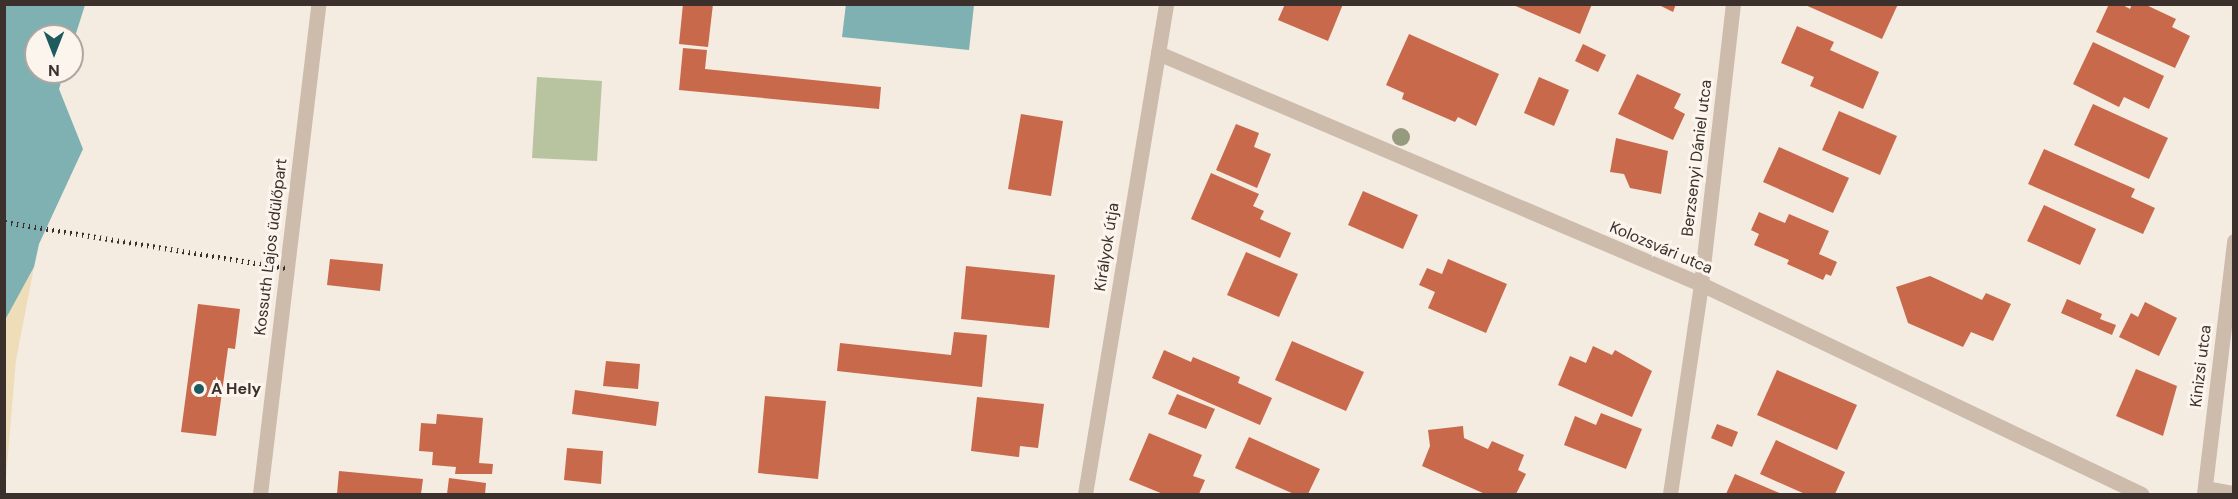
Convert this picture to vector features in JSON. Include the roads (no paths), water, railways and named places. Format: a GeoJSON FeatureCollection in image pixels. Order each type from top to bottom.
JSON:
{"type":"FeatureCollection","features":[{"type":"Feature","properties":{"kind":"street","name":"Kossuth Lajos üdülőpart"},"geometry":{"type":"LineString","coordinates":[[260,495],[318,4]]}},
{"type":"Feature","properties":{"kind":"street","name":"Királyok útja"},"geometry":{"type":"LineString","coordinates":[[1084,495],[1166,4]]}},
{"type":"Feature","properties":{"kind":"street","name":"Berzsenyi Dániel utca"},"geometry":{"type":"LineString","coordinates":[[1670,495],[1701,284],[1733,4]]}},
{"type":"Feature","properties":{"kind":"street","name":"Kolozsvári utca"},"geometry":{"type":"LineString","coordinates":[[1158,53],[1701,284],[2142,495]]}},
{"type":"Feature","properties":{"kind":"street","name":"Kinizsi utca"},"geometry":{"type":"LineString","coordinates":[[2205,491],[2234,242]]}},
{"type":"Feature","properties":{"kind":"street"},"geometry":{"type":"LineString","coordinates":[[2205,491],[2234,493]]}},
{"type":"Feature","properties":{"kind":"water"},"geometry":{"type":"Polygon","coordinates":[[[5,4],[85,5],[79,24],[24,24],[24,84],[60,84],[59,89],[83,149],[39,244],[34,267],[5,320],[5,4]]]}},
{"type":"Feature","properties":{"kind":"water"},"geometry":{"type":"Polygon","coordinates":[[[846,4],[974,5],[969,50],[842,37],[846,4]]]}},
{"type":"Feature","properties":{"kind":"railway"},"geometry":{"type":"LineString","coordinates":[[5,222],[287,268]]}},
{"type":"Feature","properties":{"kind":"place","name":"A Hely"},"geometry":{"type":"Point","coordinates":[199,389]}}]}
